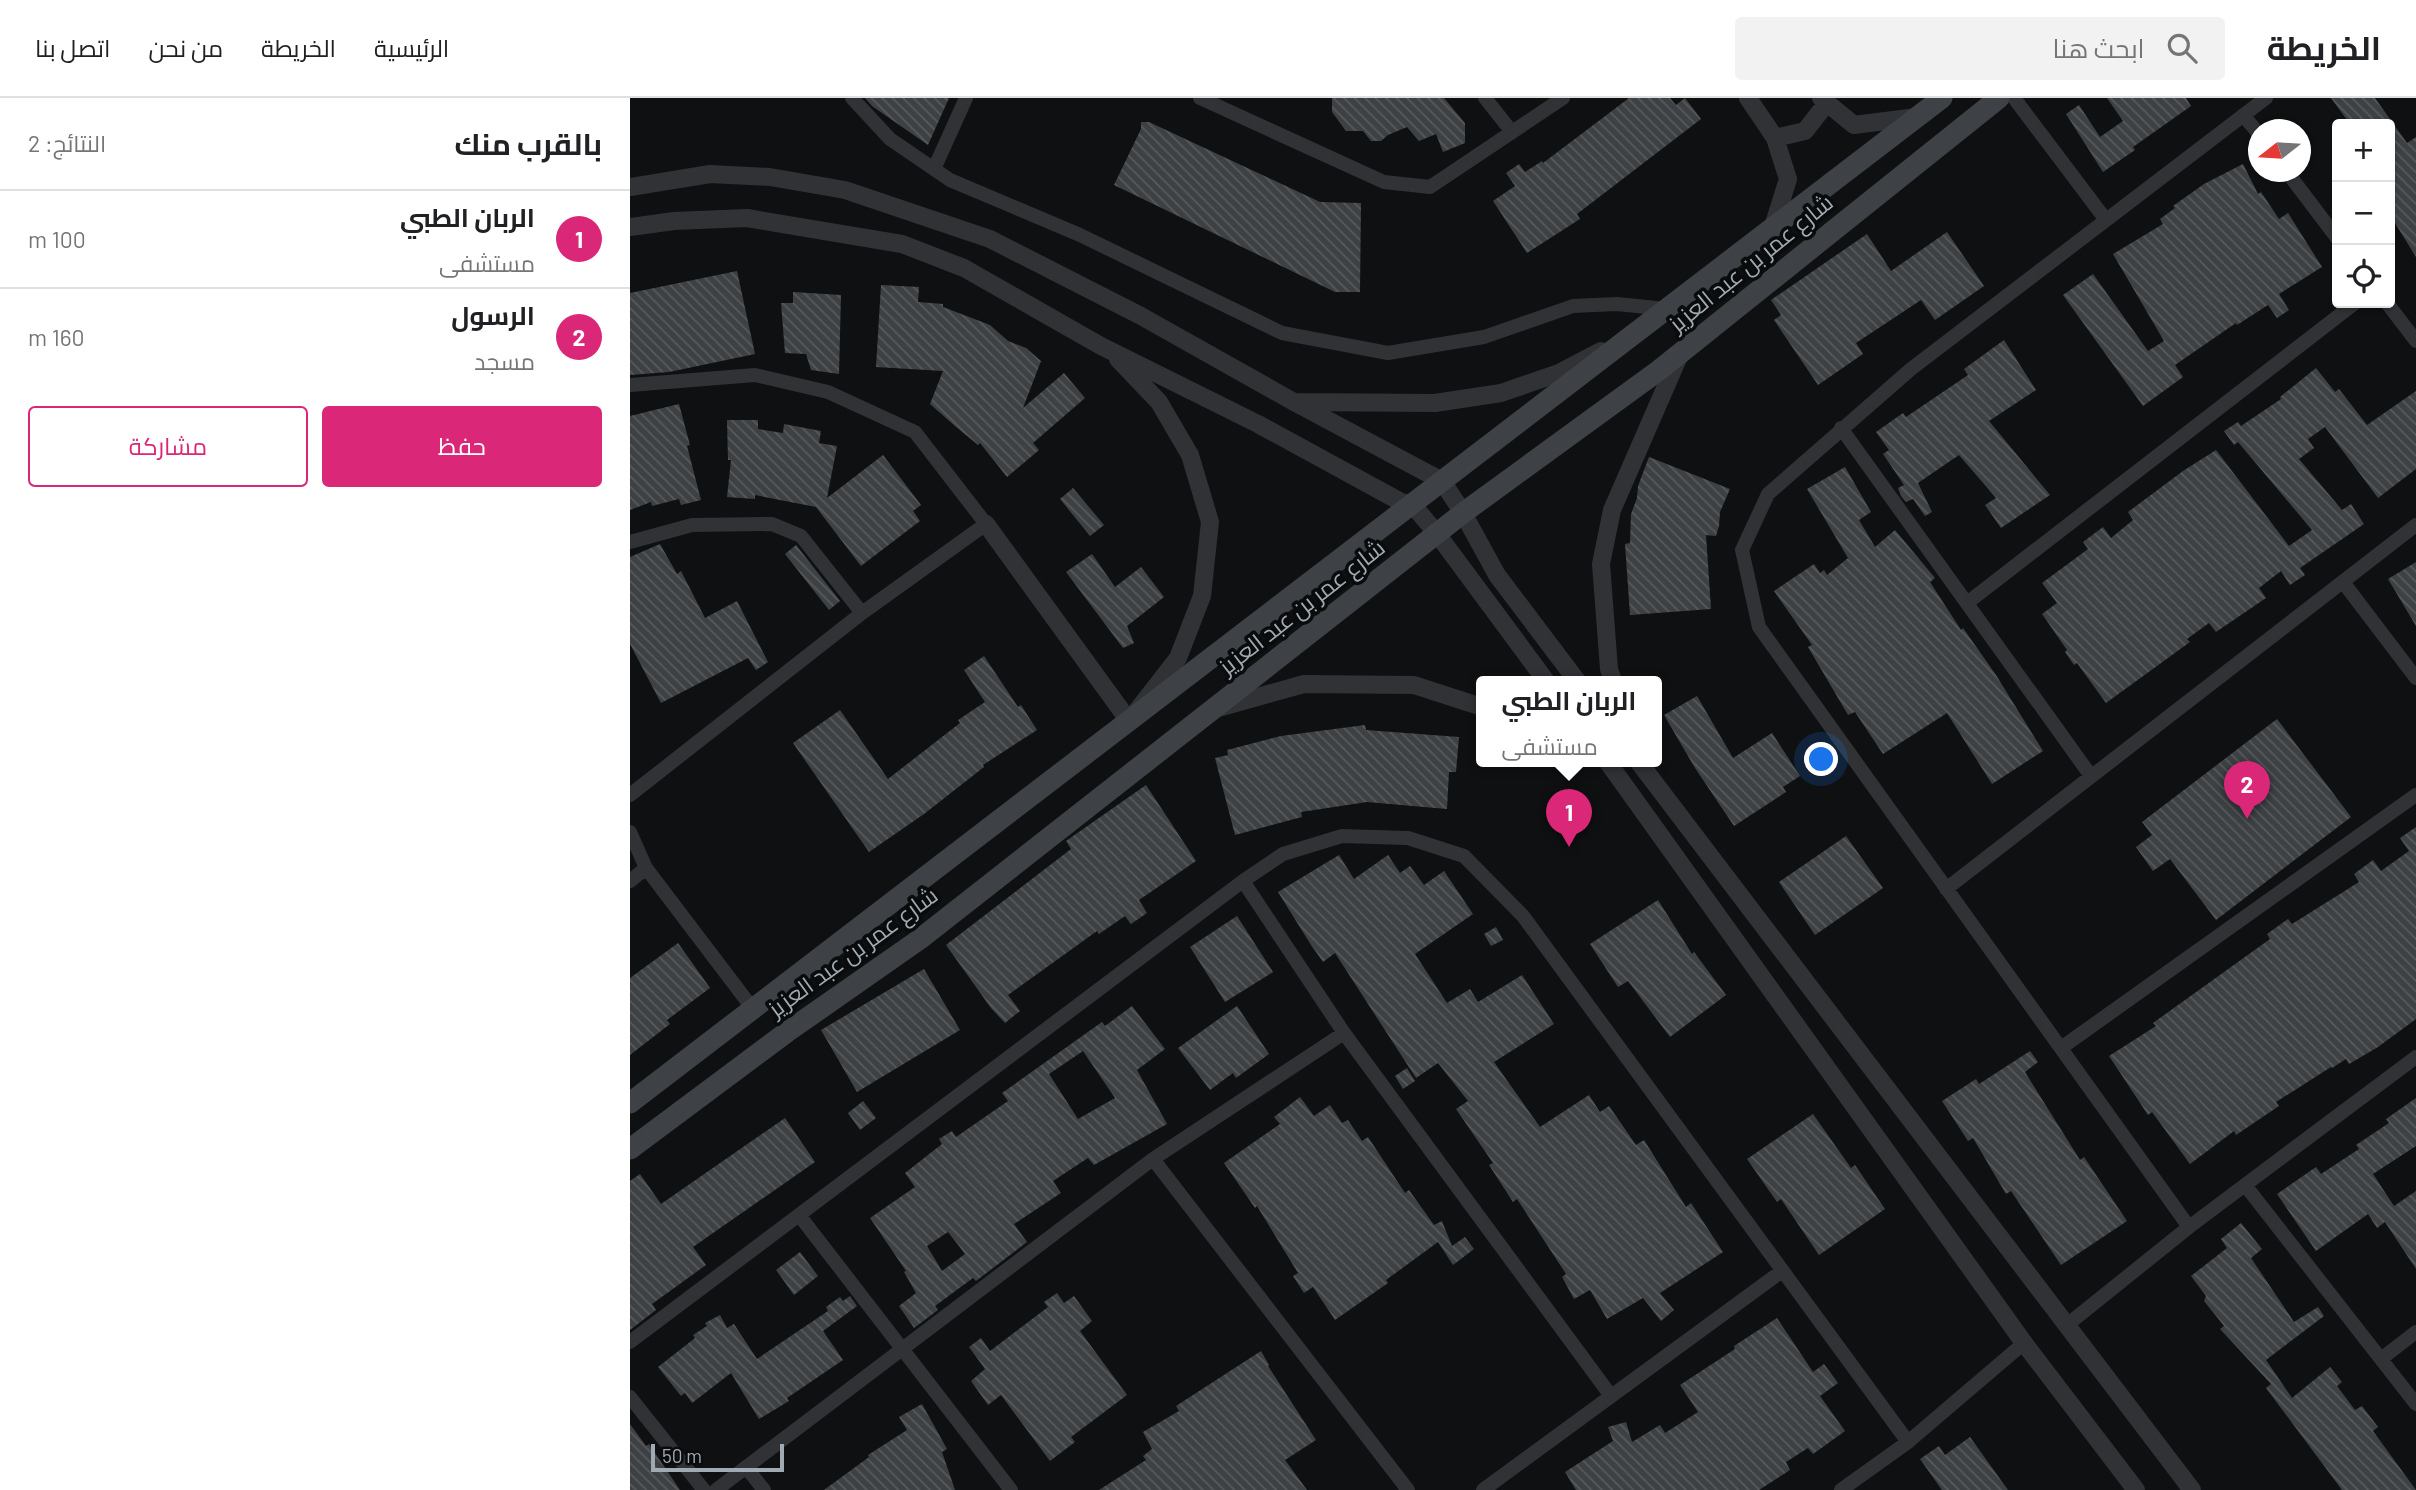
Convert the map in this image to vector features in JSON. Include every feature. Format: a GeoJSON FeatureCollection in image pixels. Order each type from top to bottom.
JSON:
{"type":"FeatureCollection","features":[{"type":"Feature","properties":{"kind":"main road","name":"شارع عمر بن عبد العزيز"},"geometry":{"type":"LineString","coordinates":[[630,1103],[1942,98]]}},
{"type":"Feature","properties":{"kind":"main road","name":"شارع عمر بن عبد العزيز"},"geometry":{"type":"LineString","coordinates":[[630,1149],[787,1032],[920,939],[1463,513],[1681,352],[1999,98]]}},
{"type":"Feature","properties":{"kind":"street"},"geometry":{"type":"LineString","coordinates":[[852,98],[890,139],[950,180],[1080,235],[1282,333],[1388,353],[1483,337],[1573,306],[1617,303],[1666,309]]}},
{"type":"Feature","properties":{"kind":"street"},"geometry":{"type":"LineString","coordinates":[[934,169],[966,98]]}},
{"type":"Feature","properties":{"kind":"street"},"geometry":{"type":"LineString","coordinates":[[1200,98],[1384,182],[1430,187],[1563,98]]}},
{"type":"Feature","properties":{"kind":"street"},"geometry":{"type":"LineString","coordinates":[[1485,98],[1512,132]]}},
{"type":"Feature","properties":{"kind":"street"},"geometry":{"type":"LineString","coordinates":[[1748,98],[1775,138],[1788,179],[1773,227]]}},
{"type":"Feature","properties":{"kind":"street"},"geometry":{"type":"LineString","coordinates":[[2014,98],[2106,220]]}},
{"type":"Feature","properties":{"kind":"street"},"geometry":{"type":"LineString","coordinates":[[2189,1227],[1759,627],[1742,550],[1768,494],[1841,428],[1911,369],[2266,98]]}},
{"type":"Feature","properties":{"kind":"street"},"geometry":{"type":"LineString","coordinates":[[1775,138],[1805,131],[1823,101],[1854,125],[1917,117]]}},
{"type":"Feature","properties":{"kind":"street"},"geometry":{"type":"LineString","coordinates":[[2243,115],[2248,121]]}},
{"type":"Feature","properties":{"kind":"street"},"geometry":{"type":"LineString","coordinates":[[630,187],[710,174],[770,177],[845,190],[990,239],[1141,316],[1442,481],[1497,575],[1573,676]]}},
{"type":"Feature","properties":{"kind":"street"},"geometry":{"type":"LineString","coordinates":[[2295,182],[2332,231]]}},
{"type":"Feature","properties":{"kind":"street"},"geometry":{"type":"LineString","coordinates":[[630,227],[674,221],[747,218],[902,244],[964,268],[1101,346],[1258,424],[1401,502],[1412,504],[1542,676]]}},
{"type":"Feature","properties":{"kind":"street"},"geometry":{"type":"LineString","coordinates":[[1967,603],[2349,308]]}},
{"type":"Feature","properties":{"kind":"street"},"geometry":{"type":"LineString","coordinates":[[2391,308],[2416,341]]}},
{"type":"Feature","properties":{"kind":"street"},"geometry":{"type":"LineString","coordinates":[[1294,402],[1435,403],[1501,393],[1559,373],[1632,335]]}},
{"type":"Feature","properties":{"kind":"street"},"geometry":{"type":"LineString","coordinates":[[630,385],[755,375],[828,392],[915,432],[986,524],[1129,721],[1178,658],[1202,596],[1210,522],[1190,455],[1159,402],[1117,358],[1101,346]]}},
{"type":"Feature","properties":{"kind":"street"},"geometry":{"type":"LineString","coordinates":[[1611,676],[1601,564],[1612,510],[1681,352]]}},
{"type":"Feature","properties":{"kind":"street"},"geometry":{"type":"LineString","coordinates":[[1841,428],[2091,776]]}},
{"type":"Feature","properties":{"kind":"street"},"geometry":{"type":"LineString","coordinates":[[630,542],[692,525],[772,524],[801,536],[862,613]]}},
{"type":"Feature","properties":{"kind":"street"},"geometry":{"type":"LineString","coordinates":[[630,795],[862,613],[986,524]]}},
{"type":"Feature","properties":{"kind":"street"},"geometry":{"type":"LineString","coordinates":[[1946,889],[2416,525]]}},
{"type":"Feature","properties":{"kind":"street"},"geometry":{"type":"LineString","coordinates":[[2343,582],[2416,678]]}},
{"type":"Feature","properties":{"kind":"street"},"geometry":{"type":"LineString","coordinates":[[1214,709],[1304,684],[1414,685],[1476,705]]}},
{"type":"Feature","properties":{"kind":"street"},"geometry":{"type":"LineString","coordinates":[[1611,767],[2024,1343],[2136,1490]]}},
{"type":"Feature","properties":{"kind":"street"},"geometry":{"type":"LineString","coordinates":[[1643,767],[2192,1490]]}},
{"type":"Feature","properties":{"kind":"street"},"geometry":{"type":"LineString","coordinates":[[2061,1048],[2416,794]]}},
{"type":"Feature","properties":{"kind":"street"},"geometry":{"type":"LineString","coordinates":[[630,832],[646,868],[753,1009]]}},
{"type":"Feature","properties":{"kind":"street"},"geometry":{"type":"LineString","coordinates":[[630,1342],[1243,881],[1283,854],[1342,836],[1408,838],[1464,856],[1523,916],[1908,1441]]}},
{"type":"Feature","properties":{"kind":"street"},"geometry":{"type":"LineString","coordinates":[[630,881],[646,868]]}},
{"type":"Feature","properties":{"kind":"street"},"geometry":{"type":"LineString","coordinates":[[1243,881],[1344,1033],[1611,1396]]}},
{"type":"Feature","properties":{"kind":"street"},"geometry":{"type":"LineString","coordinates":[[716,1490],[1153,1159],[1344,1033]]}},
{"type":"Feature","properties":{"kind":"street"},"geometry":{"type":"LineString","coordinates":[[2067,1325],[2189,1227],[2416,1056]]}},
{"type":"Feature","properties":{"kind":"street"},"geometry":{"type":"LineString","coordinates":[[1153,1159],[1408,1490]]}},
{"type":"Feature","properties":{"kind":"street"},"geometry":{"type":"LineString","coordinates":[[2245,1185],[2416,1404]]}},
{"type":"Feature","properties":{"kind":"street"},"geometry":{"type":"LineString","coordinates":[[799,1215],[1011,1490]]}},
{"type":"Feature","properties":{"kind":"street"},"geometry":{"type":"LineString","coordinates":[[1483,1490],[1782,1270]]}},
{"type":"Feature","properties":{"kind":"street"},"geometry":{"type":"LineString","coordinates":[[2381,1359],[2416,1332]]}},
{"type":"Feature","properties":{"kind":"street"},"geometry":{"type":"LineString","coordinates":[[1842,1490],[1908,1441],[2024,1343]]}},
{"type":"Feature","properties":{"kind":"street"},"geometry":{"type":"LineString","coordinates":[[630,1397],[705,1490]]}},
{"type":"Feature","properties":{"kind":"street"},"geometry":{"type":"LineString","coordinates":[[746,1467],[764,1490]]}},
{"type":"Feature","properties":{"kind":"building"},"geometry":{"type":"Polygon","coordinates":[[[865,98],[949,98],[928,145],[872,106],[865,98]]]}},
{"type":"Feature","properties":{"kind":"building"},"geometry":{"type":"Polygon","coordinates":[[[1332,98],[1444,98],[1465,123],[1465,143],[1443,152],[1436,134],[1419,141],[1407,127],[1381,141],[1371,141],[1363,131],[1346,131],[1332,112],[1332,98]]]}},
{"type":"Feature","properties":{"kind":"building"},"geometry":{"type":"Polygon","coordinates":[[[1629,98],[1670,98],[1676,105],[1685,98],[1701,119],[1577,214],[1580,219],[1527,253],[1493,201],[1515,186],[1506,173],[1519,164],[1525,172],[1542,161],[1543,163],[1629,98]]]}},
{"type":"Feature","properties":{"kind":"building"},"geometry":{"type":"Polygon","coordinates":[[[2107,98],[2186,98],[2191,106],[2103,172],[2066,114],[2079,105],[2100,137],[2123,121],[2107,98]]]}},
{"type":"Feature","properties":{"kind":"building"},"geometry":{"type":"Polygon","coordinates":[[[2331,98],[2375,98],[2390,119],[2346,119],[2331,98]]]}},
{"type":"Feature","properties":{"kind":"building"},"geometry":{"type":"Polygon","coordinates":[[[1141,122],[1149,122],[1320,202],[1361,203],[1360,292],[1335,292],[1114,185],[1141,129],[1141,122]]]}},
{"type":"Feature","properties":{"kind":"building"},"geometry":{"type":"Polygon","coordinates":[[[2395,126],[2407,143],[2416,137],[2416,257],[2395,223],[2395,126]]]}},
{"type":"Feature","properties":{"kind":"building"},"geometry":{"type":"Polygon","coordinates":[[[2243,164],[2248,174],[2248,182],[2252,182],[2258,194],[2261,192],[2279,219],[2288,213],[2322,267],[2279,294],[2289,310],[2277,318],[2268,305],[2237,325],[2236,323],[2175,365],[2183,377],[2143,406],[2063,295],[2093,274],[2148,351],[2164,341],[2113,254],[2163,224],[2160,219],[2175,208],[2173,206],[2204,184],[2243,164]]]}},
{"type":"Feature","properties":{"kind":"building"},"geometry":{"type":"Polygon","coordinates":[[[1947,232],[1984,286],[1935,320],[1921,300],[1856,343],[1863,354],[1818,385],[1774,320],[1781,315],[1771,300],[1867,234],[1891,271],[1947,232]]]}},
{"type":"Feature","properties":{"kind":"building"},"geometry":{"type":"Polygon","coordinates":[[[737,271],[755,354],[669,372],[630,375],[630,293],[737,271]]]}},
{"type":"Feature","properties":{"kind":"building"},"geometry":{"type":"Polygon","coordinates":[[[881,285],[919,287],[918,302],[943,304],[943,307],[990,325],[1008,341],[1026,348],[1041,361],[1023,408],[1064,373],[1085,398],[1033,443],[1039,450],[1007,477],[980,443],[978,445],[930,404],[943,371],[876,367],[881,285]]]}},
{"type":"Feature","properties":{"kind":"building"},"geometry":{"type":"Polygon","coordinates":[[[793,292],[841,295],[839,374],[811,370],[806,354],[785,353],[781,303],[793,303],[793,292]]]}},
{"type":"Feature","properties":{"kind":"building"},"geometry":{"type":"Polygon","coordinates":[[[2004,340],[2036,390],[1989,421],[2050,495],[2001,528],[1985,505],[1996,498],[1959,455],[1918,483],[1932,512],[1925,516],[1913,499],[1906,502],[1901,496],[1898,488],[1904,485],[1883,454],[1889,450],[1876,432],[1903,413],[1906,417],[1968,375],[1964,369],[2004,340]]]}},
{"type":"Feature","properties":{"kind":"building"},"geometry":{"type":"Polygon","coordinates":[[[2316,368],[2335,392],[2339,389],[2367,425],[2416,391],[2416,469],[2378,498],[2325,427],[2308,439],[2314,448],[2299,459],[2342,510],[2351,504],[2364,524],[2300,568],[2305,575],[2290,585],[2281,571],[2259,588],[2266,598],[2216,632],[2209,623],[2187,639],[2190,642],[2106,703],[2077,663],[2074,665],[2042,614],[2057,603],[2042,583],[2088,549],[2083,542],[2103,527],[2111,538],[2133,520],[2128,512],[2216,450],[2289,546],[2312,530],[2238,442],[2234,445],[2224,431],[2238,422],[2241,426],[2281,399],[2280,397],[2316,368]]]}},
{"type":"Feature","properties":{"kind":"building"},"geometry":{"type":"Polygon","coordinates":[[[679,404],[701,500],[681,505],[679,499],[652,506],[651,502],[630,510],[630,416],[679,404]]]}},
{"type":"Feature","properties":{"kind":"building"},"geometry":{"type":"Polygon","coordinates":[[[727,420],[758,420],[758,429],[783,433],[784,424],[821,431],[819,443],[837,446],[827,498],[883,455],[921,505],[913,511],[920,521],[861,566],[816,507],[755,495],[755,499],[727,497],[731,460],[728,460],[727,420]]]}},
{"type":"Feature","properties":{"kind":"building"},"geometry":{"type":"Polygon","coordinates":[[[1649,457],[1730,489],[1720,512],[1716,536],[1706,535],[1711,609],[1630,615],[1625,544],[1630,543],[1631,514],[1649,457]]]}},
{"type":"Feature","properties":{"kind":"building"},"geometry":{"type":"Polygon","coordinates":[[[1845,467],[1871,512],[1859,520],[1875,547],[1895,530],[1935,578],[1930,582],[1961,630],[1963,628],[1996,675],[2043,751],[1992,784],[1947,713],[1883,754],[1855,712],[1848,715],[1808,647],[1812,645],[1774,591],[1814,564],[1820,573],[1824,570],[1827,575],[1848,558],[1807,489],[1845,467]]]}},
{"type":"Feature","properties":{"kind":"building"},"geometry":{"type":"Polygon","coordinates":[[[1073,488],[1104,525],[1090,536],[1060,499],[1073,488]]]}},
{"type":"Feature","properties":{"kind":"building"},"geometry":{"type":"Polygon","coordinates":[[[660,544],[677,574],[681,571],[705,618],[737,601],[768,662],[756,670],[748,658],[661,703],[630,644],[630,557],[660,544]]]}},
{"type":"Feature","properties":{"kind":"building"},"geometry":{"type":"Polygon","coordinates":[[[796,545],[840,601],[829,610],[785,554],[796,545]]]}},
{"type":"Feature","properties":{"kind":"building"},"geometry":{"type":"Polygon","coordinates":[[[1092,554],[1115,587],[1141,567],[1164,597],[1127,626],[1134,643],[1123,648],[1066,572],[1092,554]]]}},
{"type":"Feature","properties":{"kind":"building"},"geometry":{"type":"Polygon","coordinates":[[[2416,562],[2416,626],[2388,579],[2416,562]]]}},
{"type":"Feature","properties":{"kind":"building"},"geometry":{"type":"Polygon","coordinates":[[[984,656],[1037,730],[983,765],[984,767],[924,814],[869,852],[793,743],[840,710],[888,779],[960,723],[958,720],[985,702],[964,670],[984,656]]]}},
{"type":"Feature","properties":{"kind":"building"},"geometry":{"type":"Polygon","coordinates":[[[1697,696],[1733,758],[1772,733],[1800,776],[1783,787],[1786,792],[1734,826],[1664,715],[1697,696]]]}},
{"type":"Feature","properties":{"kind":"building"},"geometry":{"type":"Polygon","coordinates":[[[2277,719],[2351,817],[2216,920],[2170,859],[2153,871],[2136,847],[2152,835],[2142,822],[2277,719]]]}},
{"type":"Feature","properties":{"kind":"building"},"geometry":{"type":"Polygon","coordinates":[[[1365,725],[1366,730],[1459,737],[1456,772],[1449,772],[1447,809],[1367,802],[1301,812],[1302,817],[1235,835],[1215,758],[1228,755],[1227,750],[1281,736],[1365,725]]]}},
{"type":"Feature","properties":{"kind":"building"},"geometry":{"type":"Polygon","coordinates":[[[1146,785],[1196,861],[1139,900],[1147,913],[1131,924],[1125,916],[1099,934],[1097,931],[1008,995],[1020,1011],[1005,1023],[991,1008],[946,945],[1071,849],[1066,841],[1146,785]]]}},
{"type":"Feature","properties":{"kind":"building"},"geometry":{"type":"Polygon","coordinates":[[[2416,827],[2416,1019],[2378,1047],[2349,1064],[2346,1059],[2331,1067],[2276,1102],[2279,1106],[2236,1135],[2234,1131],[2190,1164],[2152,1112],[2148,1115],[2109,1056],[2156,1026],[2153,1023],[2270,939],[2267,934],[2288,919],[2292,924],[2359,882],[2354,874],[2373,860],[2381,871],[2409,851],[2400,838],[2416,827]]]}},
{"type":"Feature","properties":{"kind":"building"},"geometry":{"type":"Polygon","coordinates":[[[1846,836],[1883,888],[1815,935],[1779,882],[1846,836]]]}},
{"type":"Feature","properties":{"kind":"building"},"geometry":{"type":"Polygon","coordinates":[[[1339,855],[1354,879],[1388,855],[1400,873],[1410,866],[1424,885],[1444,871],[1473,914],[1415,954],[1447,1003],[1470,989],[1478,1002],[1522,975],[1554,1024],[1494,1062],[1540,1127],[1589,1095],[1600,1112],[1609,1106],[1636,1145],[1644,1140],[1686,1207],[1691,1203],[1723,1252],[1660,1293],[1674,1310],[1661,1321],[1643,1298],[1607,1319],[1590,1290],[1574,1299],[1562,1277],[1566,1274],[1517,1199],[1513,1202],[1489,1165],[1493,1163],[1456,1109],[1468,1101],[1438,1063],[1416,1078],[1335,953],[1323,962],[1311,945],[1278,892],[1339,855]]]}},
{"type":"Feature","properties":{"kind":"building"},"geometry":{"type":"Polygon","coordinates":[[[1658,900],[1692,954],[1694,952],[1726,995],[1670,1037],[1628,981],[1618,987],[1590,944],[1658,900]]]}},
{"type":"Feature","properties":{"kind":"building"},"geometry":{"type":"Polygon","coordinates":[[[1237,916],[1273,972],[1225,1002],[1190,947],[1237,916]]]}},
{"type":"Feature","properties":{"kind":"building"},"geometry":{"type":"Polygon","coordinates":[[[1496,927],[1503,940],[1491,946],[1484,934],[1496,927]]]}},
{"type":"Feature","properties":{"kind":"building"},"geometry":{"type":"Polygon","coordinates":[[[678,943],[710,988],[667,1020],[670,1024],[630,1055],[630,978],[678,943]]]}},
{"type":"Feature","properties":{"kind":"building"},"geometry":{"type":"Polygon","coordinates":[[[924,969],[960,1030],[857,1092],[821,1030],[924,969]]]}},
{"type":"Feature","properties":{"kind":"building"},"geometry":{"type":"Polygon","coordinates":[[[1132,1006],[1165,1049],[1137,1070],[1167,1124],[1094,1165],[1088,1158],[1053,1181],[1061,1193],[1014,1224],[1027,1242],[976,1281],[973,1278],[935,1306],[938,1310],[914,1328],[899,1306],[916,1293],[904,1272],[906,1271],[870,1218],[915,1187],[905,1173],[942,1144],[939,1139],[952,1131],[956,1137],[1008,1101],[1002,1093],[1102,1022],[1105,1026],[1132,1006]],[[1083,1051],[1049,1074],[1078,1119],[1115,1098],[1083,1051]],[[948,1232],[927,1246],[942,1271],[965,1254],[948,1232]]]}},
{"type":"Feature","properties":{"kind":"building"},"geometry":{"type":"Polygon","coordinates":[[[1237,1006],[1269,1054],[1236,1078],[1233,1073],[1210,1090],[1178,1048],[1237,1006]]]}},
{"type":"Feature","properties":{"kind":"building"},"geometry":{"type":"Polygon","coordinates":[[[2030,1051],[2038,1062],[2025,1072],[2080,1160],[2084,1157],[2127,1221],[2061,1265],[2011,1191],[2006,1194],[1973,1138],[1968,1141],[1942,1101],[1976,1079],[1979,1084],[2030,1051]]]}},
{"type":"Feature","properties":{"kind":"building"},"geometry":{"type":"Polygon","coordinates":[[[1407,1068],[1415,1081],[1403,1089],[1395,1076],[1407,1068]]]}},
{"type":"Feature","properties":{"kind":"building"},"geometry":{"type":"Polygon","coordinates":[[[1300,1097],[1314,1116],[1330,1105],[1342,1123],[1348,1120],[1362,1141],[1368,1137],[1405,1193],[1409,1190],[1434,1225],[1442,1221],[1452,1246],[1465,1237],[1474,1249],[1453,1265],[1438,1242],[1386,1280],[1388,1283],[1335,1320],[1313,1287],[1304,1293],[1293,1276],[1298,1273],[1257,1206],[1255,1208],[1224,1163],[1280,1124],[1274,1117],[1300,1097]]]}},
{"type":"Feature","properties":{"kind":"building"},"geometry":{"type":"Polygon","coordinates":[[[2416,1098],[2416,1146],[2373,1174],[2394,1206],[2416,1191],[2416,1269],[2385,1222],[2377,1228],[2368,1214],[2316,1251],[2277,1194],[2316,1167],[2321,1174],[2359,1149],[2356,1145],[2389,1123],[2386,1119],[2416,1098]]]}},
{"type":"Feature","properties":{"kind":"building"},"geometry":{"type":"Polygon","coordinates":[[[863,1101],[876,1118],[860,1130],[848,1113],[863,1101]]]}},
{"type":"Feature","properties":{"kind":"building"},"geometry":{"type":"Polygon","coordinates":[[[1813,1114],[1851,1168],[1855,1165],[1885,1209],[1819,1255],[1781,1199],[1777,1202],[1747,1159],[1813,1114]]]}},
{"type":"Feature","properties":{"kind":"building"},"geometry":{"type":"Polygon","coordinates":[[[785,1118],[815,1162],[693,1247],[706,1265],[652,1304],[656,1310],[630,1330],[630,1181],[640,1174],[661,1204],[785,1118]]]}},
{"type":"Feature","properties":{"kind":"building"},"geometry":{"type":"Polygon","coordinates":[[[2241,1223],[2262,1249],[2251,1258],[2294,1322],[2318,1307],[2324,1316],[2266,1360],[2292,1398],[2330,1367],[2342,1382],[2337,1386],[2355,1410],[2362,1406],[2378,1427],[2373,1431],[2416,1490],[2342,1490],[2266,1388],[2271,1384],[2220,1329],[2224,1326],[2204,1301],[2206,1296],[2191,1276],[2227,1248],[2221,1239],[2241,1223]]]}},
{"type":"Feature","properties":{"kind":"building"},"geometry":{"type":"Polygon","coordinates":[[[800,1252],[818,1276],[794,1295],[776,1270],[800,1252]]]}},
{"type":"Feature","properties":{"kind":"building"},"geometry":{"type":"Polygon","coordinates":[[[1057,1293],[1064,1303],[1074,1296],[1092,1321],[1080,1331],[1127,1395],[1071,1437],[1075,1442],[1050,1461],[1001,1395],[988,1405],[971,1381],[985,1369],[969,1347],[981,1338],[990,1351],[1048,1307],[1044,1302],[1057,1293]]]}},
{"type":"Feature","properties":{"kind":"building"},"geometry":{"type":"Polygon","coordinates":[[[850,1296],[857,1306],[823,1331],[843,1360],[787,1398],[789,1401],[759,1419],[731,1373],[692,1403],[685,1393],[681,1396],[658,1367],[695,1338],[693,1335],[707,1326],[705,1323],[720,1315],[727,1328],[734,1324],[757,1359],[828,1311],[826,1307],[840,1297],[843,1301],[850,1296]]]}},
{"type":"Feature","properties":{"kind":"building"},"geometry":{"type":"Polygon","coordinates":[[[1777,1318],[1813,1372],[1824,1364],[1838,1383],[1820,1396],[1845,1431],[1813,1454],[1808,1448],[1786,1462],[1790,1470],[1759,1490],[1576,1490],[1565,1472],[1613,1441],[1608,1427],[1626,1422],[1632,1442],[1660,1425],[1665,1433],[1698,1412],[1680,1385],[1777,1318]]]}},
{"type":"Feature","properties":{"kind":"building"},"geometry":{"type":"Polygon","coordinates":[[[1261,1351],[1316,1440],[1285,1460],[1307,1490],[1099,1490],[1146,1460],[1143,1456],[1152,1449],[1143,1432],[1179,1411],[1176,1406],[1261,1351]]]}},
{"type":"Feature","properties":{"kind":"building"},"geometry":{"type":"Polygon","coordinates":[[[922,1404],[947,1449],[942,1452],[955,1490],[824,1490],[869,1457],[868,1455],[907,1430],[899,1417],[922,1404]]]}},
{"type":"Feature","properties":{"kind":"building"},"geometry":{"type":"Polygon","coordinates":[[[630,1424],[646,1446],[649,1444],[680,1490],[630,1490],[630,1424]]]}},
{"type":"Feature","properties":{"kind":"building"},"geometry":{"type":"Polygon","coordinates":[[[1970,1437],[2008,1490],[1942,1490],[1920,1459],[1939,1446],[1945,1455],[1970,1437]]]}},
{"type":"Feature","properties":{"kind":"place","name":"الرسول"},"geometry":{"type":"Point","coordinates":[2247,819]}},
{"type":"Feature","properties":{"kind":"place","name":"الربان الطبي"},"geometry":{"type":"Point","coordinates":[1569,847]}}]}
